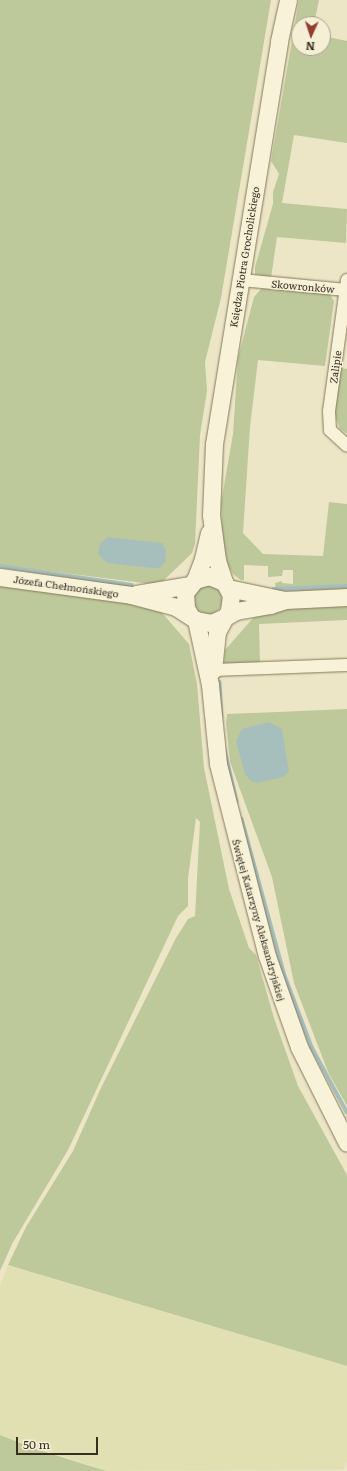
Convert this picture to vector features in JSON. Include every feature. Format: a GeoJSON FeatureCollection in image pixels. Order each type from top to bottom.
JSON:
{"type":"FeatureCollection","features":[{"type":"Feature","properties":{"kind":"street","name":"Księdza Piotra Grocholickiego"},"geometry":{"type":"LineString","coordinates":[[226,585],[216,560],[212,515],[214,444],[278,47],[288,0]]}},
{"type":"Feature","properties":{"kind":"street","name":"Skowronków"},"geometry":{"type":"LineString","coordinates":[[241,280],[347,287]]}},
{"type":"Feature","properties":{"kind":"street","name":"Zalipie"},"geometry":{"type":"LineString","coordinates":[[347,287],[329,411],[330,430],[347,446]]}},
{"type":"Feature","properties":{"kind":"street","name":"Księdza Piotra Grocholickiego"},"geometry":{"type":"LineString","coordinates":[[192,583],[204,560],[212,515]]}},
{"type":"Feature","properties":{"kind":"street","name":"Józefa Chełmońskiego"},"geometry":{"type":"LineString","coordinates":[[0,576],[131,595],[176,606],[193,617]]}},
{"type":"Feature","properties":{"kind":"street"},"geometry":{"type":"LineString","coordinates":[[285,600],[226,585],[209,576],[192,583],[184,600],[193,617],[211,623],[236,611],[270,605],[285,600],[347,597]]}},
{"type":"Feature","properties":{"kind":"street","name":"Józefa Chełmońskiego"},"geometry":{"type":"LineString","coordinates":[[131,595],[192,583]]}},
{"type":"Feature","properties":{"kind":"street"},"geometry":{"type":"LineString","coordinates":[[225,617],[232,603],[226,585]]}},
{"type":"Feature","properties":{"kind":"street","name":"Świętej Katarzyny Aleksandryjskiej"},"geometry":{"type":"LineString","coordinates":[[193,617],[212,678]]}},
{"type":"Feature","properties":{"kind":"street","name":"Świętej Katarzyny Aleksandryjskiej"},"geometry":{"type":"LineString","coordinates":[[225,617],[217,632],[212,678],[218,764],[267,956],[299,1047],[347,1143]]}},
{"type":"Feature","properties":{"kind":"street"},"geometry":{"type":"LineString","coordinates":[[212,678],[347,665]]}},
{"type":"Feature","properties":{"kind":"green space"},"geometry":{"type":"Polygon","coordinates":[[[0,0],[271,0],[221,298],[205,362],[207,391],[200,435],[195,544],[192,553],[159,585],[0,565],[0,0]]]}},
{"type":"Feature","properties":{"kind":"green space"},"geometry":{"type":"Polygon","coordinates":[[[299,0],[319,0],[316,16],[296,16],[299,0]]]}},
{"type":"Feature","properties":{"kind":"green space"},"geometry":{"type":"Polygon","coordinates":[[[331,38],[347,41],[347,143],[294,135],[282,203],[347,209],[346,243],[277,237],[271,278],[255,274],[255,267],[273,204],[273,192],[279,174],[271,161],[291,46],[291,56],[331,56],[331,38]]]}},
{"type":"Feature","properties":{"kind":"green space"},"geometry":{"type":"Polygon","coordinates":[[[262,288],[329,293],[334,301],[325,366],[258,360],[250,427],[243,533],[263,554],[323,556],[329,502],[347,504],[347,591],[276,591],[275,583],[282,581],[282,583],[293,584],[293,570],[283,570],[282,576],[268,577],[268,566],[244,565],[244,580],[241,580],[233,574],[228,565],[222,535],[221,503],[233,434],[238,358],[254,297],[262,288]]]}},
{"type":"Feature","properties":{"kind":"green space"},"geometry":{"type":"Polygon","coordinates":[[[341,368],[347,369],[347,434],[340,429],[334,412],[341,368]]]}},
{"type":"Feature","properties":{"kind":"green space"},"geometry":{"type":"Polygon","coordinates":[[[0,585],[157,607],[189,644],[197,684],[204,768],[229,889],[249,948],[256,955],[274,1018],[298,1086],[347,1175],[347,1366],[8,1265],[26,1227],[73,1151],[100,1090],[176,938],[188,919],[195,916],[200,822],[196,818],[188,878],[188,906],[178,916],[68,1150],[12,1244],[0,1271],[0,585]]]}},
{"type":"Feature","properties":{"kind":"green space"},"geometry":{"type":"Polygon","coordinates":[[[207,585],[218,589],[222,600],[218,611],[207,615],[196,611],[192,600],[196,589],[207,585]]]}},
{"type":"Feature","properties":{"kind":"green space"},"geometry":{"type":"Polygon","coordinates":[[[347,604],[347,620],[259,624],[260,664],[224,665],[225,650],[254,617],[260,616],[262,606],[347,604]]]}},
{"type":"Feature","properties":{"kind":"green space"},"geometry":{"type":"Polygon","coordinates":[[[347,709],[347,1106],[328,1072],[294,983],[272,877],[230,762],[226,723],[227,714],[347,709]]]}},
{"type":"Feature","properties":{"kind":"green space"},"geometry":{"type":"Polygon","coordinates":[[[8,1265],[347,1366],[347,1461],[343,1470],[106,1471],[0,1435],[0,1285],[8,1265]]]}},
{"type":"Feature","properties":{"kind":"green space"},"geometry":{"type":"Polygon","coordinates":[[[0,1435],[36,1449],[106,1471],[0,1471],[0,1435]]]}},
{"type":"Feature","properties":{"kind":"water"},"geometry":{"type":"Polygon","coordinates":[[[108,537],[162,543],[166,550],[165,562],[160,568],[107,563],[98,554],[100,544],[108,537]]]}},
{"type":"Feature","properties":{"kind":"water"},"geometry":{"type":"Polygon","coordinates":[[[269,722],[282,729],[289,772],[283,777],[257,783],[251,781],[245,774],[236,741],[242,729],[269,722]]]}},
{"type":"Feature","properties":{"kind":"waterway"},"geometry":{"type":"LineString","coordinates":[[0,566],[132,585]]}},
{"type":"Feature","properties":{"kind":"waterway"},"geometry":{"type":"LineString","coordinates":[[274,589],[347,586]]}},
{"type":"Feature","properties":{"kind":"waterway"},"geometry":{"type":"LineString","coordinates":[[220,682],[222,716]]}},
{"type":"Feature","properties":{"kind":"waterway"},"geometry":{"type":"LineString","coordinates":[[225,750],[237,802]]}},
{"type":"Feature","properties":{"kind":"waterway"},"geometry":{"type":"LineString","coordinates":[[242,819],[284,973],[312,1047],[347,1112]]}}]}
